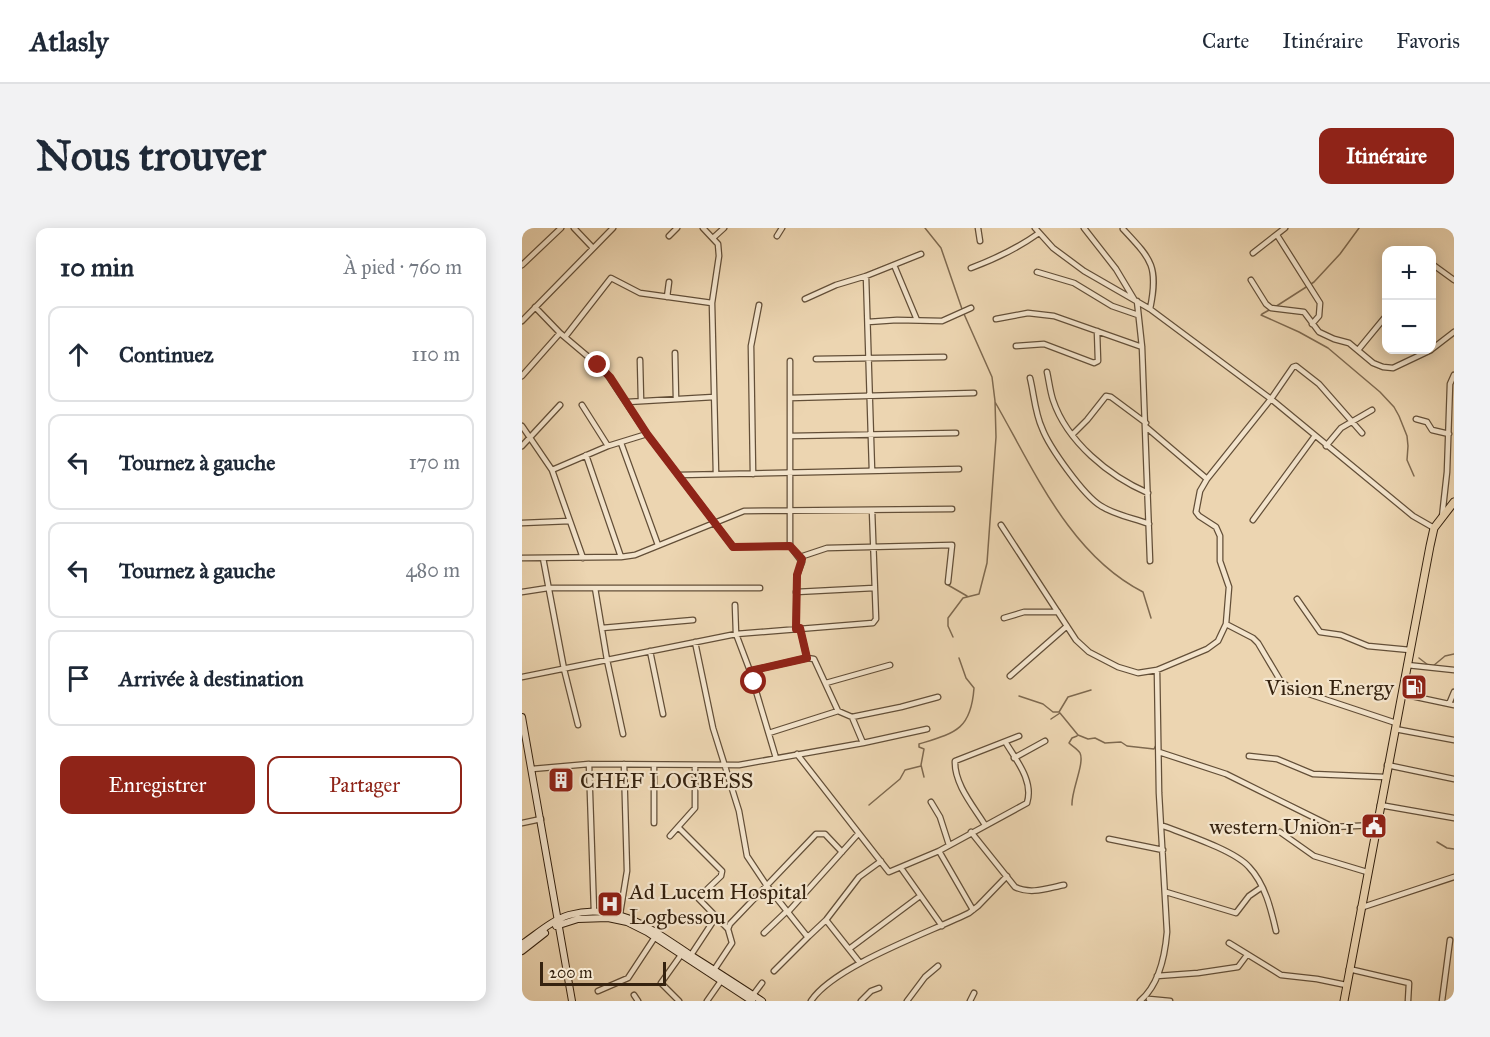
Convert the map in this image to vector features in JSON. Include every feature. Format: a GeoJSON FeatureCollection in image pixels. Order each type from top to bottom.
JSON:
{"type":"FeatureCollection","features":[{"type":"Feature","properties":{"kind":"main road"},"geometry":{"type":"LineString","coordinates":[[1344,1001],[1415,615],[1434,528],[1454,502]]}},
{"type":"Feature","properties":{"kind":"main road"},"geometry":{"type":"LineString","coordinates":[[522,717],[572,1001]]}},
{"type":"Feature","properties":{"kind":"main road"},"geometry":{"type":"LineString","coordinates":[[522,944],[569,918],[594,912],[620,914],[649,927],[753,998]]}},
{"type":"Feature","properties":{"kind":"main road"},"geometry":{"type":"LineString","coordinates":[[569,918],[618,919],[635,926],[721,981],[762,1001]]}},
{"type":"Feature","properties":{"kind":"main road"},"geometry":{"type":"LineString","coordinates":[[522,951],[559,922]]}},
{"type":"Feature","properties":{"kind":"street"},"geometry":{"type":"LineString","coordinates":[[522,265],[561,228]]}},
{"type":"Feature","properties":{"kind":"street"},"geometry":{"type":"LineString","coordinates":[[574,228],[593,248]]}},
{"type":"Feature","properties":{"kind":"street"},"geometry":{"type":"LineString","coordinates":[[522,321],[613,228]]}},
{"type":"Feature","properties":{"kind":"street"},"geometry":{"type":"LineString","coordinates":[[669,236],[677,228]]}},
{"type":"Feature","properties":{"kind":"street"},"geometry":{"type":"LineString","coordinates":[[703,228],[718,244],[719,256],[712,303],[716,474]]}},
{"type":"Feature","properties":{"kind":"street"},"geometry":{"type":"LineString","coordinates":[[713,238],[724,228]]}},
{"type":"Feature","properties":{"kind":"street"},"geometry":{"type":"LineString","coordinates":[[777,236],[782,228]]}},
{"type":"Feature","properties":{"kind":"street"},"geometry":{"type":"LineString","coordinates":[[978,228],[980,242]]}},
{"type":"Feature","properties":{"kind":"street"},"geometry":{"type":"LineString","coordinates":[[1035,228],[1053,248],[1084,271],[1150,309],[1271,399],[1314,437],[1413,516],[1434,528]]}},
{"type":"Feature","properties":{"kind":"street"},"geometry":{"type":"LineString","coordinates":[[1084,228],[1116,269],[1135,300],[1138,315],[1146,425],[1150,561]]}},
{"type":"Feature","properties":{"kind":"street"},"geometry":{"type":"LineString","coordinates":[[1253,253],[1285,228]]}},
{"type":"Feature","properties":{"kind":"street"},"geometry":{"type":"LineString","coordinates":[[1123,229],[1145,252],[1151,265],[1154,282],[1150,309]]}},
{"type":"Feature","properties":{"kind":"street"},"geometry":{"type":"LineString","coordinates":[[971,268],[1025,244],[1039,233]]}},
{"type":"Feature","properties":{"kind":"street"},"geometry":{"type":"LineString","coordinates":[[1277,234],[1320,303],[1319,316],[1312,324]]}},
{"type":"Feature","properties":{"kind":"street"},"geometry":{"type":"LineString","coordinates":[[805,299],[836,285],[866,276],[921,254]]}},
{"type":"Feature","properties":{"kind":"street"},"geometry":{"type":"LineString","coordinates":[[894,265],[918,321]]}},
{"type":"Feature","properties":{"kind":"street"},"geometry":{"type":"LineString","coordinates":[[1436,267],[1454,280]]}},
{"type":"Feature","properties":{"kind":"street"},"geometry":{"type":"LineString","coordinates":[[1037,272],[1074,283],[1112,306],[1138,315]]}},
{"type":"Feature","properties":{"kind":"street"},"geometry":{"type":"LineString","coordinates":[[866,276],[872,471]]}},
{"type":"Feature","properties":{"kind":"street"},"geometry":{"type":"LineString","coordinates":[[522,376],[563,335],[611,278],[633,291],[712,303]]}},
{"type":"Feature","properties":{"kind":"street"},"geometry":{"type":"LineString","coordinates":[[1251,280],[1268,306],[1275,309],[1300,310],[1324,335],[1349,343],[1373,363],[1393,368],[1421,354]]}},
{"type":"Feature","properties":{"kind":"street"},"geometry":{"type":"LineString","coordinates":[[667,297],[669,282]]}},
{"type":"Feature","properties":{"kind":"street"},"geometry":{"type":"LineString","coordinates":[[753,474],[751,346],[759,305]]}},
{"type":"Feature","properties":{"kind":"street"},"geometry":{"type":"LineString","coordinates":[[535,307],[605,371],[647,434],[733,547],[790,546]]}},
{"type":"Feature","properties":{"kind":"street"},"geometry":{"type":"LineString","coordinates":[[868,322],[942,321],[971,308]]}},
{"type":"Feature","properties":{"kind":"street"},"geometry":{"type":"LineString","coordinates":[[996,319],[1016,314],[1040,313],[1142,347]]}},
{"type":"Feature","properties":{"kind":"street"},"geometry":{"type":"LineString","coordinates":[[1358,350],[1382,321]]}},
{"type":"Feature","properties":{"kind":"street"},"geometry":{"type":"LineString","coordinates":[[1016,346],[1044,344],[1095,363],[1098,361],[1097,331]]}},
{"type":"Feature","properties":{"kind":"street"},"geometry":{"type":"LineString","coordinates":[[1436,345],[1454,332]]}},
{"type":"Feature","properties":{"kind":"street"},"geometry":{"type":"LineString","coordinates":[[675,353],[676,399]]}},
{"type":"Feature","properties":{"kind":"street"},"geometry":{"type":"LineString","coordinates":[[816,359],[944,357]]}},
{"type":"Feature","properties":{"kind":"street"},"geometry":{"type":"LineString","coordinates":[[640,360],[641,401]]}},
{"type":"Feature","properties":{"kind":"street"},"geometry":{"type":"LineString","coordinates":[[790,361],[790,546],[802,562],[797,575],[796,592],[798,629],[807,658]]}},
{"type":"Feature","properties":{"kind":"street"},"geometry":{"type":"LineString","coordinates":[[1001,525],[1082,646],[1118,667],[1138,673],[1157,670],[1207,650],[1218,640],[1227,624],[1229,587],[1220,561],[1221,536],[1216,527],[1196,512],[1200,491],[1207,478],[1271,399],[1293,367],[1296,366],[1319,384],[1362,433]]}},
{"type":"Feature","properties":{"kind":"street"},"geometry":{"type":"LineString","coordinates":[[1047,372],[1056,408],[1072,435],[1119,478],[1148,493]]}},
{"type":"Feature","properties":{"kind":"street"},"geometry":{"type":"LineString","coordinates":[[1442,517],[1447,472],[1450,384],[1454,375]]}},
{"type":"Feature","properties":{"kind":"street"},"geometry":{"type":"LineString","coordinates":[[1030,378],[1042,429],[1056,453],[1080,485],[1099,505],[1149,524]]}},
{"type":"Feature","properties":{"kind":"street"},"geometry":{"type":"LineString","coordinates":[[790,398],[974,393]]}},
{"type":"Feature","properties":{"kind":"street"},"geometry":{"type":"LineString","coordinates":[[1072,435],[1106,396],[1111,397],[1207,478]]}},
{"type":"Feature","properties":{"kind":"street"},"geometry":{"type":"LineString","coordinates":[[626,402],[714,397]]}},
{"type":"Feature","properties":{"kind":"street"},"geometry":{"type":"LineString","coordinates":[[522,446],[560,405]]}},
{"type":"Feature","properties":{"kind":"street"},"geometry":{"type":"LineString","coordinates":[[582,405],[608,446]]}},
{"type":"Feature","properties":{"kind":"street"},"geometry":{"type":"LineString","coordinates":[[1326,446],[1341,428],[1372,410]]}},
{"type":"Feature","properties":{"kind":"street"},"geometry":{"type":"LineString","coordinates":[[1416,419],[1427,422],[1432,430],[1449,434]]}},
{"type":"Feature","properties":{"kind":"street"},"geometry":{"type":"LineString","coordinates":[[522,426],[552,470],[583,558]]}},
{"type":"Feature","properties":{"kind":"street"},"geometry":{"type":"LineString","coordinates":[[790,436],[956,433]]}},
{"type":"Feature","properties":{"kind":"street"},"geometry":{"type":"LineString","coordinates":[[552,470],[608,446],[647,434]]}},
{"type":"Feature","properties":{"kind":"street"},"geometry":{"type":"LineString","coordinates":[[1253,520],[1314,437]]}},
{"type":"Feature","properties":{"kind":"street"},"geometry":{"type":"LineString","coordinates":[[621,443],[658,545]]}},
{"type":"Feature","properties":{"kind":"street"},"geometry":{"type":"LineString","coordinates":[[586,455],[621,557]]}},
{"type":"Feature","properties":{"kind":"street"},"geometry":{"type":"LineString","coordinates":[[679,475],[959,469]]}},
{"type":"Feature","properties":{"kind":"street"},"geometry":{"type":"LineString","coordinates":[[522,558],[621,557],[646,552],[658,545],[744,511],[952,509]]}},
{"type":"Feature","properties":{"kind":"street"},"geometry":{"type":"LineString","coordinates":[[522,677],[736,633],[873,623],[876,619],[872,510]]}},
{"type":"Feature","properties":{"kind":"street"},"geometry":{"type":"LineString","coordinates":[[522,523],[570,521]]}},
{"type":"Feature","properties":{"kind":"street"},"geometry":{"type":"LineString","coordinates":[[800,557],[827,548],[952,545],[948,582]]}},
{"type":"Feature","properties":{"kind":"street"},"geometry":{"type":"LineString","coordinates":[[543,558],[564,669],[578,725]]}},
{"type":"Feature","properties":{"kind":"street"},"geometry":{"type":"LineString","coordinates":[[522,592],[548,588],[760,588]]}},
{"type":"Feature","properties":{"kind":"street"},"geometry":{"type":"LineString","coordinates":[[595,588],[623,734]]}},
{"type":"Feature","properties":{"kind":"street"},"geometry":{"type":"LineString","coordinates":[[796,592],[874,588]]}},
{"type":"Feature","properties":{"kind":"street"},"geometry":{"type":"LineString","coordinates":[[1297,599],[1320,632],[1341,635],[1368,646],[1410,650]]}},
{"type":"Feature","properties":{"kind":"street"},"geometry":{"type":"LineString","coordinates":[[735,605],[736,633],[776,758]]}},
{"type":"Feature","properties":{"kind":"street"},"geometry":{"type":"LineString","coordinates":[[1004,618],[1024,612],[1058,612]]}},
{"type":"Feature","properties":{"kind":"street"},"geometry":{"type":"LineString","coordinates":[[602,628],[693,620]]}},
{"type":"Feature","properties":{"kind":"street"},"geometry":{"type":"LineString","coordinates":[[1227,624],[1258,643],[1280,680],[1288,687],[1396,726],[1454,740]]}},
{"type":"Feature","properties":{"kind":"street"},"geometry":{"type":"LineString","coordinates":[[1010,676],[1067,626]]}},
{"type":"Feature","properties":{"kind":"street"},"geometry":{"type":"LineString","coordinates":[[607,659],[736,633]]}},
{"type":"Feature","properties":{"kind":"street"},"geometry":{"type":"LineString","coordinates":[[695,642],[713,729],[739,811],[747,856],[807,937]]}},
{"type":"Feature","properties":{"kind":"street"},"geometry":{"type":"LineString","coordinates":[[650,651],[663,714]]}},
{"type":"Feature","properties":{"kind":"street"},"geometry":{"type":"LineString","coordinates":[[750,671],[807,658],[814,659],[838,711]]}},
{"type":"Feature","properties":{"kind":"street"},"geometry":{"type":"LineString","coordinates":[[826,683],[890,665]]}},
{"type":"Feature","properties":{"kind":"street"},"geometry":{"type":"LineString","coordinates":[[1407,665],[1454,670]]}},
{"type":"Feature","properties":{"kind":"street"},"geometry":{"type":"LineString","coordinates":[[1149,998],[1166,940],[1157,670]]}},
{"type":"Feature","properties":{"kind":"street"},"geometry":{"type":"LineString","coordinates":[[1402,693],[1452,704],[1454,692]]}},
{"type":"Feature","properties":{"kind":"street"},"geometry":{"type":"LineString","coordinates":[[769,733],[838,711],[852,717],[938,697]]}},
{"type":"Feature","properties":{"kind":"street"},"geometry":{"type":"LineString","coordinates":[[852,717],[863,743]]}},
{"type":"Feature","properties":{"kind":"street"},"geometry":{"type":"LineString","coordinates":[[532,769],[589,764],[740,765],[927,729]]}},
{"type":"Feature","properties":{"kind":"street"},"geometry":{"type":"LineString","coordinates":[[985,825],[962,788],[956,773],[955,761],[1019,736]]}},
{"type":"Feature","properties":{"kind":"street"},"geometry":{"type":"LineString","coordinates":[[1014,758],[1045,741]]}},
{"type":"Feature","properties":{"kind":"street"},"geometry":{"type":"LineString","coordinates":[[797,754],[889,872],[939,851],[971,832],[1024,806],[1029,793],[1028,783],[1006,742]]}},
{"type":"Feature","properties":{"kind":"street"},"geometry":{"type":"LineString","coordinates":[[1159,752],[1226,774],[1333,827],[1376,825]]}},
{"type":"Feature","properties":{"kind":"street"},"geometry":{"type":"LineString","coordinates":[[1250,756],[1277,759],[1313,774],[1385,777]]}},
{"type":"Feature","properties":{"kind":"street"},"geometry":{"type":"LineString","coordinates":[[589,764],[594,912]]}},
{"type":"Feature","properties":{"kind":"street"},"geometry":{"type":"LineString","coordinates":[[620,914],[627,871],[624,764]]}},
{"type":"Feature","properties":{"kind":"street"},"geometry":{"type":"LineString","coordinates":[[654,765],[654,823]]}},
{"type":"Feature","properties":{"kind":"street"},"geometry":{"type":"LineString","coordinates":[[670,836],[695,808],[695,765]]}},
{"type":"Feature","properties":{"kind":"street"},"geometry":{"type":"LineString","coordinates":[[1387,765],[1454,779]]}},
{"type":"Feature","properties":{"kind":"street"},"geometry":{"type":"LineString","coordinates":[[931,802],[940,817],[950,844]]}},
{"type":"Feature","properties":{"kind":"street"},"geometry":{"type":"LineString","coordinates":[[1380,805],[1454,818]]}},
{"type":"Feature","properties":{"kind":"street"},"geometry":{"type":"LineString","coordinates":[[522,823],[541,819]]}},
{"type":"Feature","properties":{"kind":"street"},"geometry":{"type":"LineString","coordinates":[[1161,825],[1242,860],[1249,866],[1262,887],[1271,909],[1276,931]]}},
{"type":"Feature","properties":{"kind":"street"},"geometry":{"type":"LineString","coordinates":[[678,827],[722,871],[721,876],[698,898],[728,929],[732,944],[714,970]]}},
{"type":"Feature","properties":{"kind":"street"},"geometry":{"type":"LineString","coordinates":[[971,832],[1007,876],[1022,890],[1038,891],[1064,885]]}},
{"type":"Feature","properties":{"kind":"street"},"geometry":{"type":"LineString","coordinates":[[1280,832],[1314,856],[1367,872]]}},
{"type":"Feature","properties":{"kind":"street"},"geometry":{"type":"LineString","coordinates":[[728,929],[730,924],[816,834],[825,834],[843,852]]}},
{"type":"Feature","properties":{"kind":"street"},"geometry":{"type":"LineString","coordinates":[[764,933],[788,911],[858,834]]}},
{"type":"Feature","properties":{"kind":"street"},"geometry":{"type":"LineString","coordinates":[[1109,839],[1163,850]]}},
{"type":"Feature","properties":{"kind":"street"},"geometry":{"type":"LineString","coordinates":[[939,851],[974,910]]}},
{"type":"Feature","properties":{"kind":"street"},"geometry":{"type":"LineString","coordinates":[[774,971],[826,920],[859,877],[881,861]]}},
{"type":"Feature","properties":{"kind":"street"},"geometry":{"type":"LineString","coordinates":[[901,868],[942,926]]}},
{"type":"Feature","properties":{"kind":"street"},"geometry":{"type":"LineString","coordinates":[[811,1001],[816,993],[829,982],[860,963],[974,910],[1007,876]]}},
{"type":"Feature","properties":{"kind":"street"},"geometry":{"type":"LineString","coordinates":[[1360,908],[1454,877]]}},
{"type":"Feature","properties":{"kind":"street"},"geometry":{"type":"LineString","coordinates":[[1166,892],[1236,913],[1249,896],[1262,887]]}},
{"type":"Feature","properties":{"kind":"street"},"geometry":{"type":"LineString","coordinates":[[849,948],[920,896]]}},
{"type":"Feature","properties":{"kind":"street"},"geometry":{"type":"LineString","coordinates":[[691,955],[716,917]]}},
{"type":"Feature","properties":{"kind":"street"},"geometry":{"type":"LineString","coordinates":[[826,920],[860,963]]}},
{"type":"Feature","properties":{"kind":"street"},"geometry":{"type":"LineString","coordinates":[[598,991],[628,978],[655,937]]}},
{"type":"Feature","properties":{"kind":"street"},"geometry":{"type":"LineString","coordinates":[[1442,1001],[1450,940]]}},
{"type":"Feature","properties":{"kind":"street"},"geometry":{"type":"LineString","coordinates":[[1229,944],[1269,969],[1285,976],[1346,985]]}},
{"type":"Feature","properties":{"kind":"street"},"geometry":{"type":"LineString","coordinates":[[679,1001],[661,983],[681,955]]}},
{"type":"Feature","properties":{"kind":"street"},"geometry":{"type":"LineString","coordinates":[[1157,976],[1238,967],[1248,955]]}},
{"type":"Feature","properties":{"kind":"street"},"geometry":{"type":"LineString","coordinates":[[907,1001],[925,977],[938,966]]}},
{"type":"Feature","properties":{"kind":"street"},"geometry":{"type":"LineString","coordinates":[[1349,969],[1409,983],[1408,1001]]}},
{"type":"Feature","properties":{"kind":"street"},"geometry":{"type":"LineString","coordinates":[[707,1001],[721,981]]}},
{"type":"Feature","properties":{"kind":"street"},"geometry":{"type":"LineString","coordinates":[[753,998],[762,983]]}},
{"type":"Feature","properties":{"kind":"street"},"geometry":{"type":"LineString","coordinates":[[861,1001],[871,991],[879,988]]}},
{"type":"Feature","properties":{"kind":"street"},"geometry":{"type":"LineString","coordinates":[[970,1001],[974,993]]}},
{"type":"Feature","properties":{"kind":"street"},"geometry":{"type":"LineString","coordinates":[[633,995],[638,1001]]}},
{"type":"Feature","properties":{"kind":"street"},"geometry":{"type":"LineString","coordinates":[[1140,1001],[1149,998],[1170,1001]]}},
{"type":"Feature","properties":{"kind":"waterway"},"geometry":{"type":"LineString","coordinates":[[925,228],[941,248],[962,309]]}},
{"type":"Feature","properties":{"kind":"waterway"},"geometry":{"type":"LineString","coordinates":[[1275,307],[1314,282],[1340,254],[1359,228]]}},
{"type":"Feature","properties":{"kind":"waterway"},"geometry":{"type":"LineString","coordinates":[[1262,314],[1271,309]]}},
{"type":"Feature","properties":{"kind":"waterway"},"geometry":{"type":"LineString","coordinates":[[953,637],[948,626],[948,618],[963,598],[979,594],[987,563],[996,437],[992,377],[964,314]]}},
{"type":"Feature","properties":{"kind":"waterway"},"geometry":{"type":"LineString","coordinates":[[1261,315],[1328,348],[1380,392],[1399,416],[1407,436],[1407,460],[1414,476]]}},
{"type":"Feature","properties":{"kind":"waterway"},"geometry":{"type":"LineString","coordinates":[[995,402],[1056,509],[1074,534],[1117,576],[1143,592],[1151,618]]}},
{"type":"Feature","properties":{"kind":"waterway"},"geometry":{"type":"LineString","coordinates":[[948,585],[967,596]]}},
{"type":"Feature","properties":{"kind":"waterway"},"geometry":{"type":"LineString","coordinates":[[1433,666],[1445,656],[1454,654]]}},
{"type":"Feature","properties":{"kind":"waterway"},"geometry":{"type":"LineString","coordinates":[[924,777],[921,765],[924,749],[919,747],[919,744],[951,733],[959,728],[969,713],[974,688],[966,678],[959,658]]}},
{"type":"Feature","properties":{"kind":"waterway"},"geometry":{"type":"LineString","coordinates":[[1419,658],[1428,665]]}},
{"type":"Feature","properties":{"kind":"waterway"},"geometry":{"type":"LineString","coordinates":[[1019,696],[1043,704],[1053,712],[1059,712],[1068,697],[1091,690]]}},
{"type":"Feature","properties":{"kind":"waterway"},"geometry":{"type":"LineString","coordinates":[[1051,719],[1060,713],[1078,735],[1088,739],[1095,738],[1105,743],[1121,742],[1127,746],[1154,749],[1156,745]]}},
{"type":"Feature","properties":{"kind":"waterway"},"geometry":{"type":"LineString","coordinates":[[1072,805],[1081,758],[1079,752],[1069,743],[1077,736]]}},
{"type":"Feature","properties":{"kind":"waterway"},"geometry":{"type":"LineString","coordinates":[[869,805],[900,779],[905,770],[921,766]]}},
{"type":"Feature","properties":{"kind":"waterway"},"geometry":{"type":"LineString","coordinates":[[1437,842],[1454,849]]}},
{"type":"Feature","properties":{"kind":"place","name":"Vision Energy"},"geometry":{"type":"Point","coordinates":[1414,687]}},
{"type":"Feature","properties":{"kind":"place","name":"CHEF LOGBESS"},"geometry":{"type":"Point","coordinates":[561,780]}},
{"type":"Feature","properties":{"kind":"place","name":"western Union 1"},"geometry":{"type":"Point","coordinates":[1374,826]}},
{"type":"Feature","properties":{"kind":"place","name":"Ad Lucem Hospital Logbessou"},"geometry":{"type":"Point","coordinates":[610,904]}},
{"type":"Feature","properties":{"kind":"route"},"geometry":{"type":"LineString","coordinates":[[598,365],[610,377],[647,434],[733,547],[790,546],[802,559],[797,572],[796,629],[800,628],[807,658],[750,671],[754,682]]}}]}
